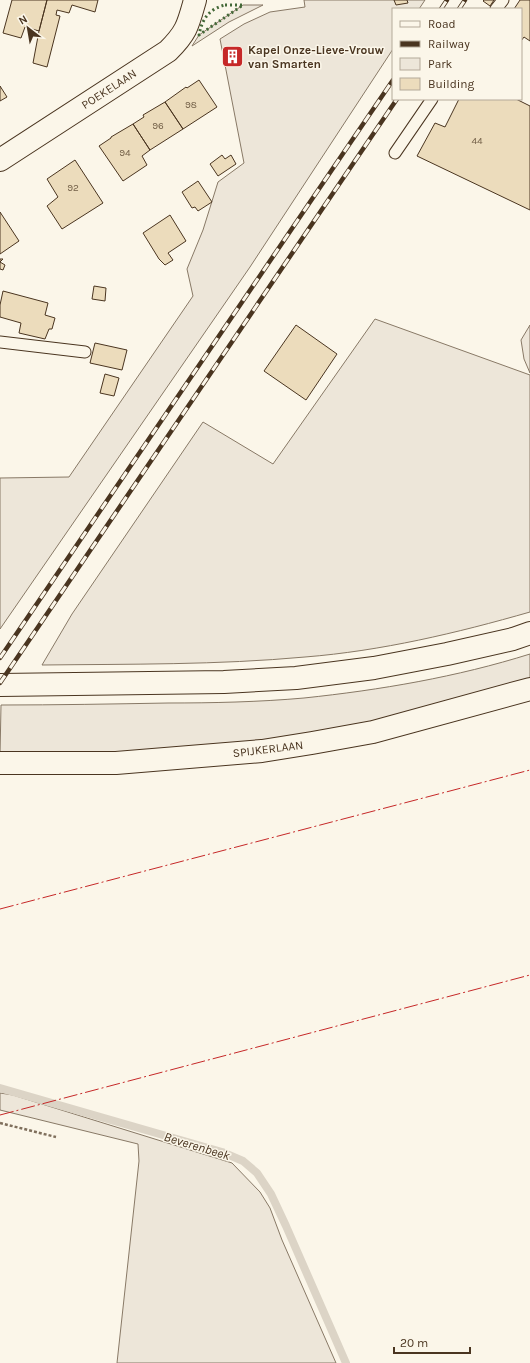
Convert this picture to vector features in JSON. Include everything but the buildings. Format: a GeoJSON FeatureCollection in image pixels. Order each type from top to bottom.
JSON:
{"type":"FeatureCollection","features":[{"type":"Feature","properties":{"kind":"street","name":"POEKELAAN"},"geometry":{"type":"LineString","coordinates":[[0,160],[168,51],[180,39],[188,25],[195,0]]}},
{"type":"Feature","properties":{"kind":"street"},"geometry":{"type":"LineString","coordinates":[[0,685],[224,682],[296,678],[374,668],[447,654],[513,639],[530,633]]}},
{"type":"Feature","properties":{"kind":"street","name":"SPIJKERLAAN"},"geometry":{"type":"LineString","coordinates":[[0,764],[116,763],[262,751],[373,732],[530,689]]}},
{"type":"Feature","properties":{"kind":"lane"},"geometry":{"type":"LineString","coordinates":[[497,8],[503,0]]}},
{"type":"Feature","properties":{"kind":"lane"},"geometry":{"type":"LineString","coordinates":[[395,153],[431,100]]}},
{"type":"Feature","properties":{"kind":"lane"},"geometry":{"type":"LineString","coordinates":[[0,342],[85,352]]}},
{"type":"Feature","properties":{"kind":"path"},"geometry":{"type":"LineString","coordinates":[[0,1123],[56,1136]]}},
{"type":"Feature","properties":{"kind":"green space"},"geometry":{"type":"Polygon","coordinates":[[[304,0],[425,0],[420,8],[392,8],[392,51],[250,267],[0,629],[0,478],[69,477],[193,296],[187,269],[203,230],[218,182],[244,163],[220,39],[244,24],[270,12],[305,7],[304,0]]]}},
{"type":"Feature","properties":{"kind":"green space"},"geometry":{"type":"Polygon","coordinates":[[[243,5],[263,5],[229,22],[192,46],[199,35],[243,5]]]}},
{"type":"Feature","properties":{"kind":"green space"},"geometry":{"type":"Polygon","coordinates":[[[375,319],[530,375],[530,612],[419,640],[390,646],[333,654],[272,660],[207,663],[42,665],[72,614],[203,422],[273,464],[375,319]]]}},
{"type":"Feature","properties":{"kind":"green space"},"geometry":{"type":"Polygon","coordinates":[[[530,325],[530,373],[524,359],[521,340],[530,325]]]}},
{"type":"Feature","properties":{"kind":"green space"},"geometry":{"type":"Polygon","coordinates":[[[530,654],[530,683],[380,724],[180,752],[0,756],[1,705],[219,702],[304,698],[418,682],[475,669],[530,654]]]}},
{"type":"Feature","properties":{"kind":"green space"},"geometry":{"type":"Polygon","coordinates":[[[0,1093],[13,1095],[232,1163],[260,1192],[270,1208],[282,1240],[336,1363],[117,1363],[139,1161],[138,1144],[0,1110],[0,1093]]]}},
{"type":"Feature","properties":{"kind":"waterway","name":"Beverenbeek"},"geometry":{"type":"LineString","coordinates":[[0,1088],[222,1152],[243,1161],[257,1173],[271,1194],[346,1363]]}},
{"type":"Feature","properties":{"kind":"railway"},"geometry":{"type":"LineString","coordinates":[[442,8],[447,0]]}},
{"type":"Feature","properties":{"kind":"railway"},"geometry":{"type":"LineString","coordinates":[[460,8],[465,0]]}},
{"type":"Feature","properties":{"kind":"railway"},"geometry":{"type":"LineString","coordinates":[[0,658],[392,81]]}},
{"type":"Feature","properties":{"kind":"railway"},"geometry":{"type":"LineString","coordinates":[[0,683],[396,100]]}},
{"type":"Feature","properties":{"kind":"hedge"},"geometry":{"type":"LineString","coordinates":[[225,5],[243,5],[199,35],[202,24],[207,16],[215,9],[225,5]]}},
{"type":"Feature","properties":{"kind":"power"},"geometry":{"type":"LineString","coordinates":[[0,909],[530,770]]}},
{"type":"Feature","properties":{"kind":"power"},"geometry":{"type":"LineString","coordinates":[[0,1115],[530,975]]}},
{"type":"Feature","properties":{"kind":"place","name":"Kapel Onze-Lieve-Vrouw van Smarten"},"geometry":{"type":"Point","coordinates":[232,57]}}]}
